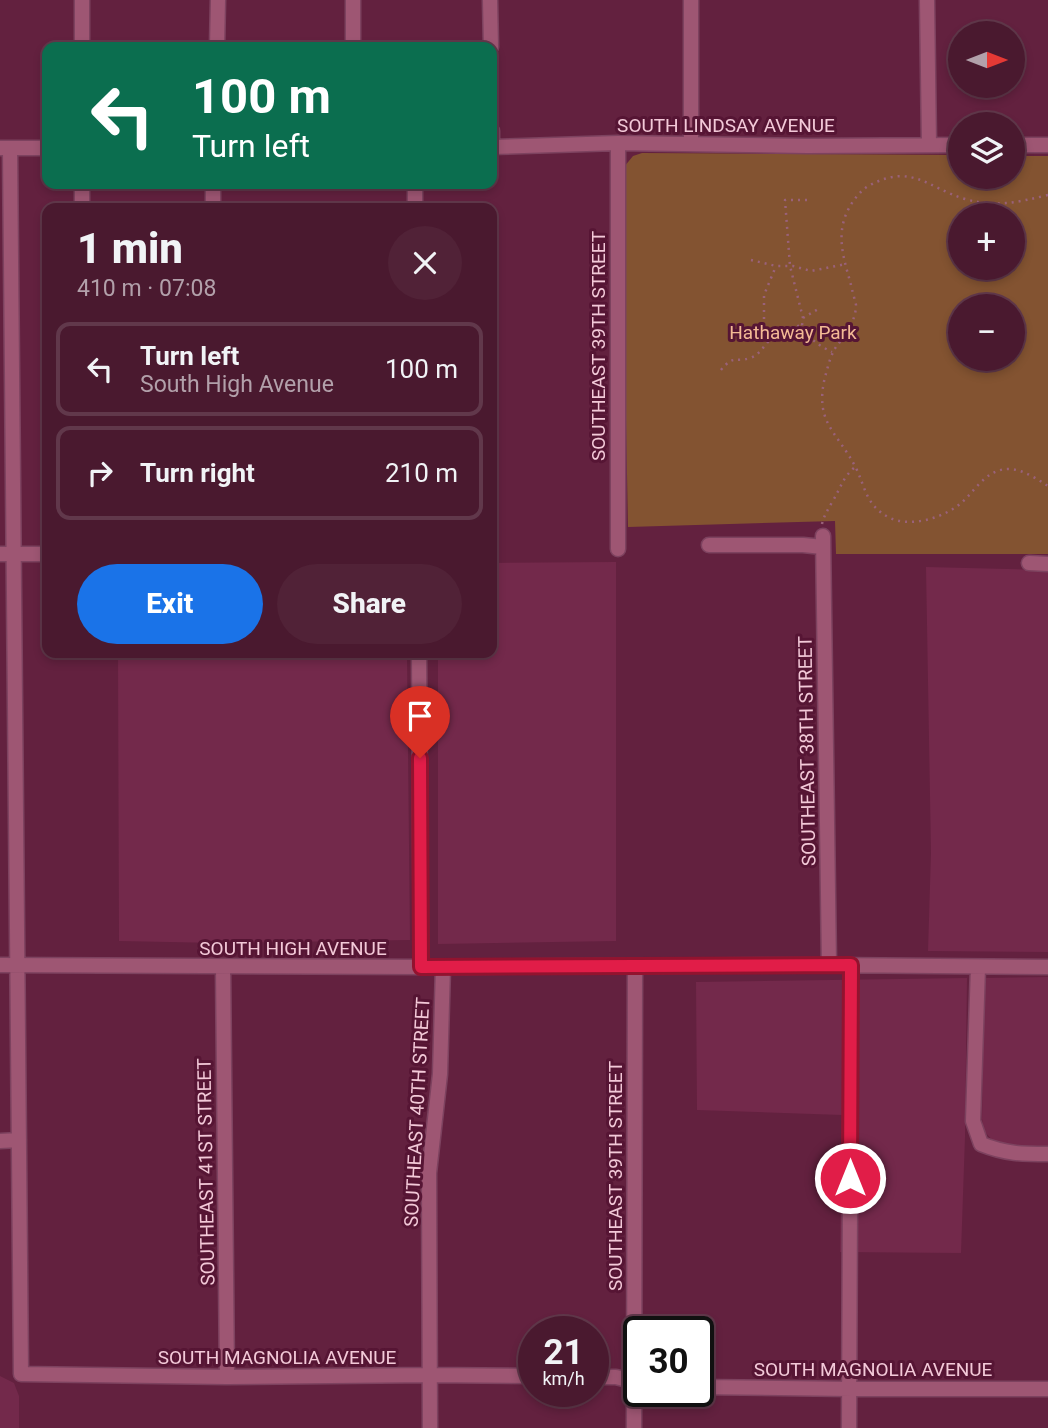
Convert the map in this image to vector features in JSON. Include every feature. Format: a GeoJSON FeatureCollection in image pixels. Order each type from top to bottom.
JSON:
{"type":"FeatureCollection","features":[{"type":"Feature","properties":{"kind":"street"},"geometry":{"type":"LineString","coordinates":[[82,0],[82,42]]}},
{"type":"Feature","properties":{"kind":"street"},"geometry":{"type":"LineString","coordinates":[[217,42],[218,0]]}},
{"type":"Feature","properties":{"kind":"street"},"geometry":{"type":"LineString","coordinates":[[353,0],[353,42]]}},
{"type":"Feature","properties":{"kind":"street"},"geometry":{"type":"LineString","coordinates":[[491,0],[491,42]]}},
{"type":"Feature","properties":{"kind":"street"},"geometry":{"type":"LineString","coordinates":[[691,0],[691,143]]}},
{"type":"Feature","properties":{"kind":"street"},"geometry":{"type":"LineString","coordinates":[[928,0],[929,144]]}},
{"type":"Feature","properties":{"kind":"street","name":"SOUTH LINDSAY AVENUE"},"geometry":{"type":"LineString","coordinates":[[497,147],[691,143],[807,146],[948,145]]}},
{"type":"Feature","properties":{"kind":"street","name":"SOUTHEAST 39TH STREET"},"geometry":{"type":"LineString","coordinates":[[618,144],[618,549]]}},
{"type":"Feature","properties":{"kind":"street"},"geometry":{"type":"LineString","coordinates":[[1025,145],[1048,145]]}},
{"type":"Feature","properties":{"kind":"street"},"geometry":{"type":"LineString","coordinates":[[0,1140],[19,1140],[18,965],[7,554],[5,148],[42,148]]}},
{"type":"Feature","properties":{"kind":"street"},"geometry":{"type":"LineString","coordinates":[[709,545],[803,545],[823,541]]}},
{"type":"Feature","properties":{"kind":"street","name":"SOUTHEAST 38TH STREET"},"geometry":{"type":"LineString","coordinates":[[823,541],[829,965]]}},
{"type":"Feature","properties":{"kind":"street"},"geometry":{"type":"LineString","coordinates":[[7,554],[42,554]]}},
{"type":"Feature","properties":{"kind":"street"},"geometry":{"type":"LineString","coordinates":[[1029,563],[1048,564]]}},
{"type":"Feature","properties":{"kind":"street"},"geometry":{"type":"LineString","coordinates":[[419,658],[421,967]]}},
{"type":"Feature","properties":{"kind":"street","name":"SOUTH HIGH AVENUE"},"geometry":{"type":"LineString","coordinates":[[0,965],[1048,967]]}},
{"type":"Feature","properties":{"kind":"street"},"geometry":{"type":"LineString","coordinates":[[849,1428],[851,965]]}},
{"type":"Feature","properties":{"kind":"street","name":"SOUTHEAST 41ST STREET"},"geometry":{"type":"LineString","coordinates":[[223,967],[227,1377]]}},
{"type":"Feature","properties":{"kind":"street","name":"SOUTHEAST 40TH STREET"},"geometry":{"type":"LineString","coordinates":[[430,1428],[429,1174],[440,1074],[443,967]]}},
{"type":"Feature","properties":{"kind":"street","name":"SOUTHEAST 39TH STREET"},"geometry":{"type":"LineString","coordinates":[[635,967],[636,1316]]}},
{"type":"Feature","properties":{"kind":"street"},"geometry":{"type":"LineString","coordinates":[[978,967],[973,1121],[981,1143],[1000,1152],[1048,1154]]}},
{"type":"Feature","properties":{"kind":"street","name":"SOUTH MAGNOLIA AVENUE"},"geometry":{"type":"LineString","coordinates":[[19,1140],[21,1374],[227,1377],[518,1376]]}},
{"type":"Feature","properties":{"kind":"street","name":"SOUTH MAGNOLIA AVENUE"},"geometry":{"type":"LineString","coordinates":[[714,1387],[1048,1389]]}},
{"type":"Feature","properties":{"kind":"street","name":"SOUTHEAST 39TH STREET"},"geometry":{"type":"LineString","coordinates":[[634,1428],[635,1407]]}},
{"type":"Feature","properties":{"kind":"path"},"geometry":{"type":"LineString","coordinates":[[1048,195],[1010,204],[993,204],[965,199],[922,179],[908,176],[892,177],[869,185],[855,198],[843,219],[841,242],[856,304],[854,318],[833,353],[821,393],[821,407],[833,433],[856,467],[867,498],[878,510],[892,519],[909,523],[927,520],[955,508],[990,473],[1009,469],[1031,475],[1048,486]]}},
{"type":"Feature","properties":{"kind":"path"},"geometry":{"type":"LineString","coordinates":[[807,200],[785,200],[790,266],[803,318],[802,325],[811,340],[833,353]]}},
{"type":"Feature","properties":{"kind":"path"},"geometry":{"type":"LineString","coordinates":[[751,260],[811,271],[846,264]]}},
{"type":"Feature","properties":{"kind":"path"},"geometry":{"type":"LineString","coordinates":[[764,333],[764,295],[776,266]]}},
{"type":"Feature","properties":{"kind":"path"},"geometry":{"type":"LineString","coordinates":[[803,318],[820,308]]}},
{"type":"Feature","properties":{"kind":"path"},"geometry":{"type":"LineString","coordinates":[[721,370],[732,360],[752,358],[770,339],[802,325]]}},
{"type":"Feature","properties":{"kind":"path"},"geometry":{"type":"LineString","coordinates":[[745,333],[764,333],[770,339]]}},
{"type":"Feature","properties":{"kind":"path"},"geometry":{"type":"LineString","coordinates":[[823,541],[822,522],[825,513],[847,475],[856,467]]}},
{"type":"Feature","properties":{"kind":"shaded area"},"geometry":{"type":"Polygon","coordinates":[[[616,562],[616,941],[438,944],[438,658],[497,658],[497,563],[616,562]]]}},
{"type":"Feature","properties":{"kind":"shaded area"},"geometry":{"type":"Polygon","coordinates":[[[926,567],[1048,570],[1048,952],[928,951],[931,853],[926,567]]]}},
{"type":"Feature","properties":{"kind":"shaded area"},"geometry":{"type":"Polygon","coordinates":[[[118,658],[407,658],[410,940],[219,943],[119,941],[118,658]]]}},
{"type":"Feature","properties":{"kind":"shaded area"},"geometry":{"type":"Polygon","coordinates":[[[1048,977],[1048,1148],[1018,1148],[995,1143],[984,1131],[982,1119],[984,978],[1048,977]]]}},
{"type":"Feature","properties":{"kind":"shaded area"},"geometry":{"type":"Polygon","coordinates":[[[967,978],[961,1253],[840,1252],[842,1115],[697,1110],[696,982],[967,978]]]}},
{"type":"Feature","properties":{"kind":"shaded area"},"geometry":{"type":"Polygon","coordinates":[[[0,1376],[14,1383],[19,1396],[19,1428],[0,1428],[0,1376]]]}},
{"type":"Feature","properties":{"kind":"green space","name":"Hathaway Park"},"geometry":{"type":"Polygon","coordinates":[[[642,153],[948,155],[948,189],[1025,189],[1025,156],[1048,156],[1048,554],[836,554],[835,521],[628,527],[624,167],[633,156],[642,153]]]}},
{"type":"Feature","properties":{"kind":"route"},"geometry":{"type":"LineString","coordinates":[[420,758],[421,967],[851,965],[850,1178]]}}]}
